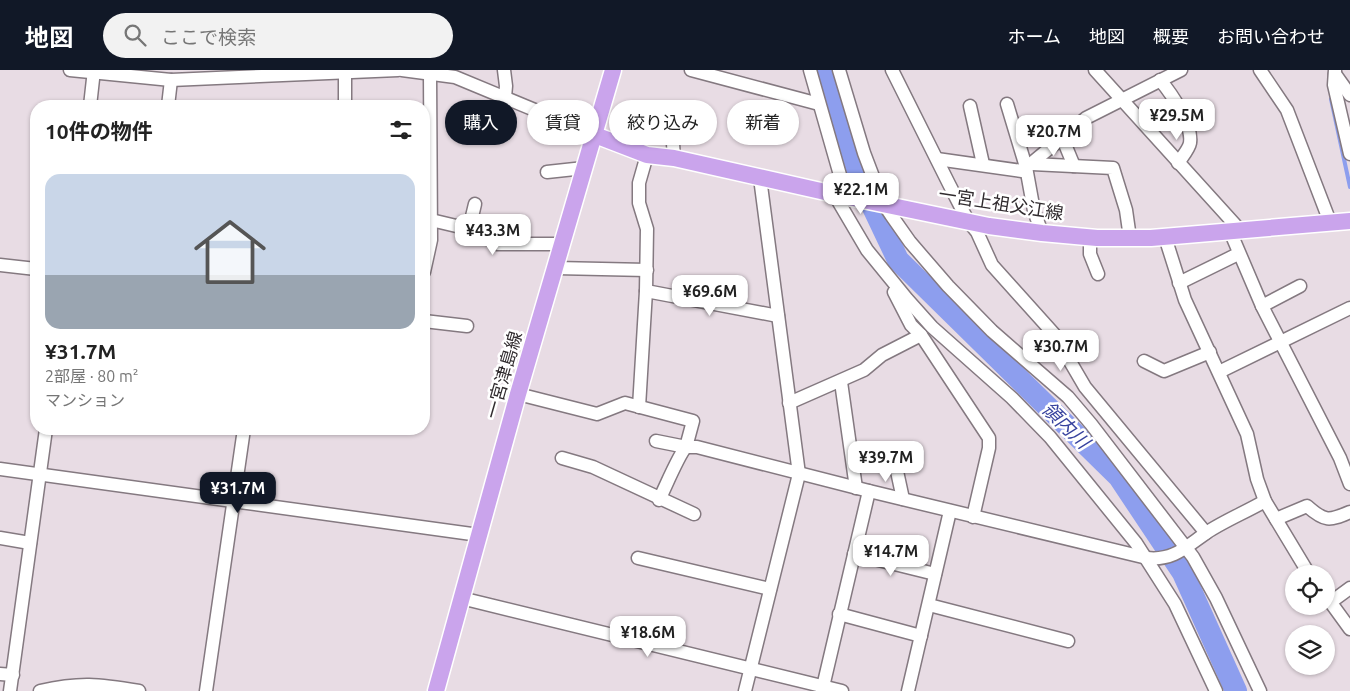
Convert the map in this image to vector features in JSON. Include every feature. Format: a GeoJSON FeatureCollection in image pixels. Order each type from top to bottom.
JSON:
{"type":"FeatureCollection","features":[{"type":"Feature","properties":{"kind":"main road","name":"一宮津島線"},"geometry":{"type":"LineString","coordinates":[[599,121],[613,70]]}},
{"type":"Feature","properties":{"kind":"main road","name":"一宮上祖父江線"},"geometry":{"type":"LineString","coordinates":[[599,137],[646,155],[674,158],[760,178],[968,221],[1042,234],[1090,238],[1165,237],[1350,221]]}},
{"type":"Feature","properties":{"kind":"main road","name":"一宮津島線"},"geometry":{"type":"LineString","coordinates":[[436,691],[518,394],[592,145]]}},
{"type":"Feature","properties":{"kind":"street"},"geometry":{"type":"LineString","coordinates":[[70,70],[171,80],[398,70]]}},
{"type":"Feature","properties":{"kind":"street"},"geometry":{"type":"LineString","coordinates":[[402,70],[456,74],[527,107]]}},
{"type":"Feature","properties":{"kind":"street"},"geometry":{"type":"LineString","coordinates":[[691,70],[819,104]]}},
{"type":"Feature","properties":{"kind":"street"},"geometry":{"type":"LineString","coordinates":[[810,70],[843,195],[854,228],[879,264],[932,327],[1012,398],[1050,437],[1147,558],[1175,604],[1216,691]]}},
{"type":"Feature","properties":{"kind":"street"},"geometry":{"type":"LineString","coordinates":[[839,70],[881,203],[910,242],[948,286],[992,331],[1045,376],[1080,410],[1186,549],[1216,598],[1260,691]]}},
{"type":"Feature","properties":{"kind":"street"},"geometry":{"type":"LineString","coordinates":[[892,70],[968,221],[977,232],[992,265],[1054,334],[1085,386],[1206,533]]}},
{"type":"Feature","properties":{"kind":"street"},"geometry":{"type":"LineString","coordinates":[[1096,70],[1234,230],[1238,254],[1262,306],[1340,458],[1350,484]]}},
{"type":"Feature","properties":{"kind":"street"},"geometry":{"type":"LineString","coordinates":[[937,159],[1022,170],[1086,118],[1181,70]]}},
{"type":"Feature","properties":{"kind":"street"},"geometry":{"type":"LineString","coordinates":[[1260,70],[1287,110],[1330,222]]}},
{"type":"Feature","properties":{"kind":"street"},"geometry":{"type":"LineString","coordinates":[[345,71],[345,100]]}},
{"type":"Feature","properties":{"kind":"street"},"geometry":{"type":"LineString","coordinates":[[91,100],[94,72]]}},
{"type":"Feature","properties":{"kind":"street"},"geometry":{"type":"LineString","coordinates":[[1335,72],[1350,95]]}},
{"type":"Feature","properties":{"kind":"street"},"geometry":{"type":"LineString","coordinates":[[1335,72],[1334,85],[1350,154]]}},
{"type":"Feature","properties":{"kind":"street"},"geometry":{"type":"LineString","coordinates":[[429,100],[430,73]]}},
{"type":"Feature","properties":{"kind":"street"},"geometry":{"type":"LineString","coordinates":[[499,73],[506,86],[505,97]]}},
{"type":"Feature","properties":{"kind":"street"},"geometry":{"type":"LineString","coordinates":[[169,100],[171,80]]}},
{"type":"Feature","properties":{"kind":"street"},"geometry":{"type":"LineString","coordinates":[[1160,80],[1178,103],[1190,136],[1190,143],[1178,163]]}},
{"type":"Feature","properties":{"kind":"street"},"geometry":{"type":"LineString","coordinates":[[1007,104],[1029,166],[1034,211],[1042,234]]}},
{"type":"Feature","properties":{"kind":"street"},"geometry":{"type":"LineString","coordinates":[[970,106],[983,164]]}},
{"type":"Feature","properties":{"kind":"street"},"geometry":{"type":"LineString","coordinates":[[1062,136],[1074,166]]}},
{"type":"Feature","properties":{"kind":"street"},"geometry":{"type":"LineString","coordinates":[[673,145],[674,158]]}},
{"type":"Feature","properties":{"kind":"street"},"geometry":{"type":"LineString","coordinates":[[639,407],[647,270],[647,229],[639,203],[639,183],[646,155]]}},
{"type":"Feature","properties":{"kind":"street"},"geometry":{"type":"LineString","coordinates":[[1029,166],[1113,168],[1126,210],[1130,238]]}},
{"type":"Feature","properties":{"kind":"street"},"geometry":{"type":"LineString","coordinates":[[547,172],[584,168]]}},
{"type":"Feature","properties":{"kind":"street"},"geometry":{"type":"LineString","coordinates":[[745,691],[799,474],[760,178]]}},
{"type":"Feature","properties":{"kind":"street"},"geometry":{"type":"LineString","coordinates":[[469,229],[475,204]]}},
{"type":"Feature","properties":{"kind":"street"},"geometry":{"type":"LineString","coordinates":[[430,210],[430,245]]}},
{"type":"Feature","properties":{"kind":"street"},"geometry":{"type":"LineString","coordinates":[[431,220],[469,229],[498,244],[563,244]]}},
{"type":"Feature","properties":{"kind":"street"},"geometry":{"type":"LineString","coordinates":[[1165,237],[1179,283],[1247,434],[1257,479],[1265,501],[1304,565]]}},
{"type":"Feature","properties":{"kind":"street"},"geometry":{"type":"LineString","coordinates":[[1090,238],[1090,254],[1098,274]]}},
{"type":"Feature","properties":{"kind":"street"},"geometry":{"type":"LineString","coordinates":[[1179,283],[1238,254]]}},
{"type":"Feature","properties":{"kind":"street"},"geometry":{"type":"LineString","coordinates":[[879,264],[911,325],[921,334],[988,438],[989,448],[974,517]]}},
{"type":"Feature","properties":{"kind":"street"},"geometry":{"type":"LineString","coordinates":[[0,265],[30,269]]}},
{"type":"Feature","properties":{"kind":"street"},"geometry":{"type":"LineString","coordinates":[[556,268],[647,270]]}},
{"type":"Feature","properties":{"kind":"street"},"geometry":{"type":"LineString","coordinates":[[1262,306],[1300,286]]}},
{"type":"Feature","properties":{"kind":"street"},"geometry":{"type":"LineString","coordinates":[[646,291],[778,316]]}},
{"type":"Feature","properties":{"kind":"street"},"geometry":{"type":"LineString","coordinates":[[1219,372],[1350,308]]}},
{"type":"Feature","properties":{"kind":"street"},"geometry":{"type":"LineString","coordinates":[[430,321],[467,326]]}},
{"type":"Feature","properties":{"kind":"street"},"geometry":{"type":"LineString","coordinates":[[789,403],[841,382],[921,334]]}},
{"type":"Feature","properties":{"kind":"street"},"geometry":{"type":"LineString","coordinates":[[1144,361],[1164,372],[1210,352]]}},
{"type":"Feature","properties":{"kind":"street"},"geometry":{"type":"LineString","coordinates":[[841,382],[856,488]]}},
{"type":"Feature","properties":{"kind":"street"},"geometry":{"type":"LineString","coordinates":[[518,394],[597,414],[625,403],[692,421],[686,447],[681,452],[674,472],[659,500]]}},
{"type":"Feature","properties":{"kind":"street"},"geometry":{"type":"LineString","coordinates":[[10,691],[6,674],[30,543],[45,435]]}},
{"type":"Feature","properties":{"kind":"street"},"geometry":{"type":"LineString","coordinates":[[206,691],[243,435]]}},
{"type":"Feature","properties":{"kind":"street"},"geometry":{"type":"LineString","coordinates":[[656,441],[686,447],[697,447],[974,517],[1160,560],[1186,549],[1206,533],[1265,501]]}},
{"type":"Feature","properties":{"kind":"street"},"geometry":{"type":"LineString","coordinates":[[562,458],[593,466],[659,500],[694,514]]}},
{"type":"Feature","properties":{"kind":"street"},"geometry":{"type":"LineString","coordinates":[[895,462],[903,498]]}},
{"type":"Feature","properties":{"kind":"street"},"geometry":{"type":"LineString","coordinates":[[0,469],[479,535]]}},
{"type":"Feature","properties":{"kind":"street"},"geometry":{"type":"LineString","coordinates":[[822,689],[869,491]]}},
{"type":"Feature","properties":{"kind":"street"},"geometry":{"type":"LineString","coordinates":[[1276,518],[1307,506],[1319,517],[1331,520],[1350,512]]}},
{"type":"Feature","properties":{"kind":"street"},"geometry":{"type":"LineString","coordinates":[[908,691],[950,511]]}},
{"type":"Feature","properties":{"kind":"street"},"geometry":{"type":"LineString","coordinates":[[0,538],[30,543]]}},
{"type":"Feature","properties":{"kind":"street"},"geometry":{"type":"LineString","coordinates":[[854,554],[935,574]]}},
{"type":"Feature","properties":{"kind":"street"},"geometry":{"type":"LineString","coordinates":[[638,558],[770,589]]}},
{"type":"Feature","properties":{"kind":"street"},"geometry":{"type":"LineString","coordinates":[[1335,596],[1350,588]]}},
{"type":"Feature","properties":{"kind":"street"},"geometry":{"type":"LineString","coordinates":[[461,598],[751,668],[822,689],[842,691]]}},
{"type":"Feature","properties":{"kind":"street"},"geometry":{"type":"LineString","coordinates":[[929,605],[1068,642]]}},
{"type":"Feature","properties":{"kind":"street"},"geometry":{"type":"LineString","coordinates":[[1335,608],[1350,629]]}},
{"type":"Feature","properties":{"kind":"street"},"geometry":{"type":"LineString","coordinates":[[839,614],[921,636]]}},
{"type":"Feature","properties":{"kind":"street"},"geometry":{"type":"LineString","coordinates":[[40,691],[63,686],[94,683],[139,691]]}},
{"type":"Feature","properties":{"kind":"waterway","name":"領内川"},"geometry":{"type":"LineString","coordinates":[[825,70],[860,180],[898,260],[1119,477],[1183,573],[1236,691]]}},
{"type":"Feature","properties":{"kind":"waterway"},"geometry":{"type":"LineString","coordinates":[[1331,99],[1350,187]]}}]}
